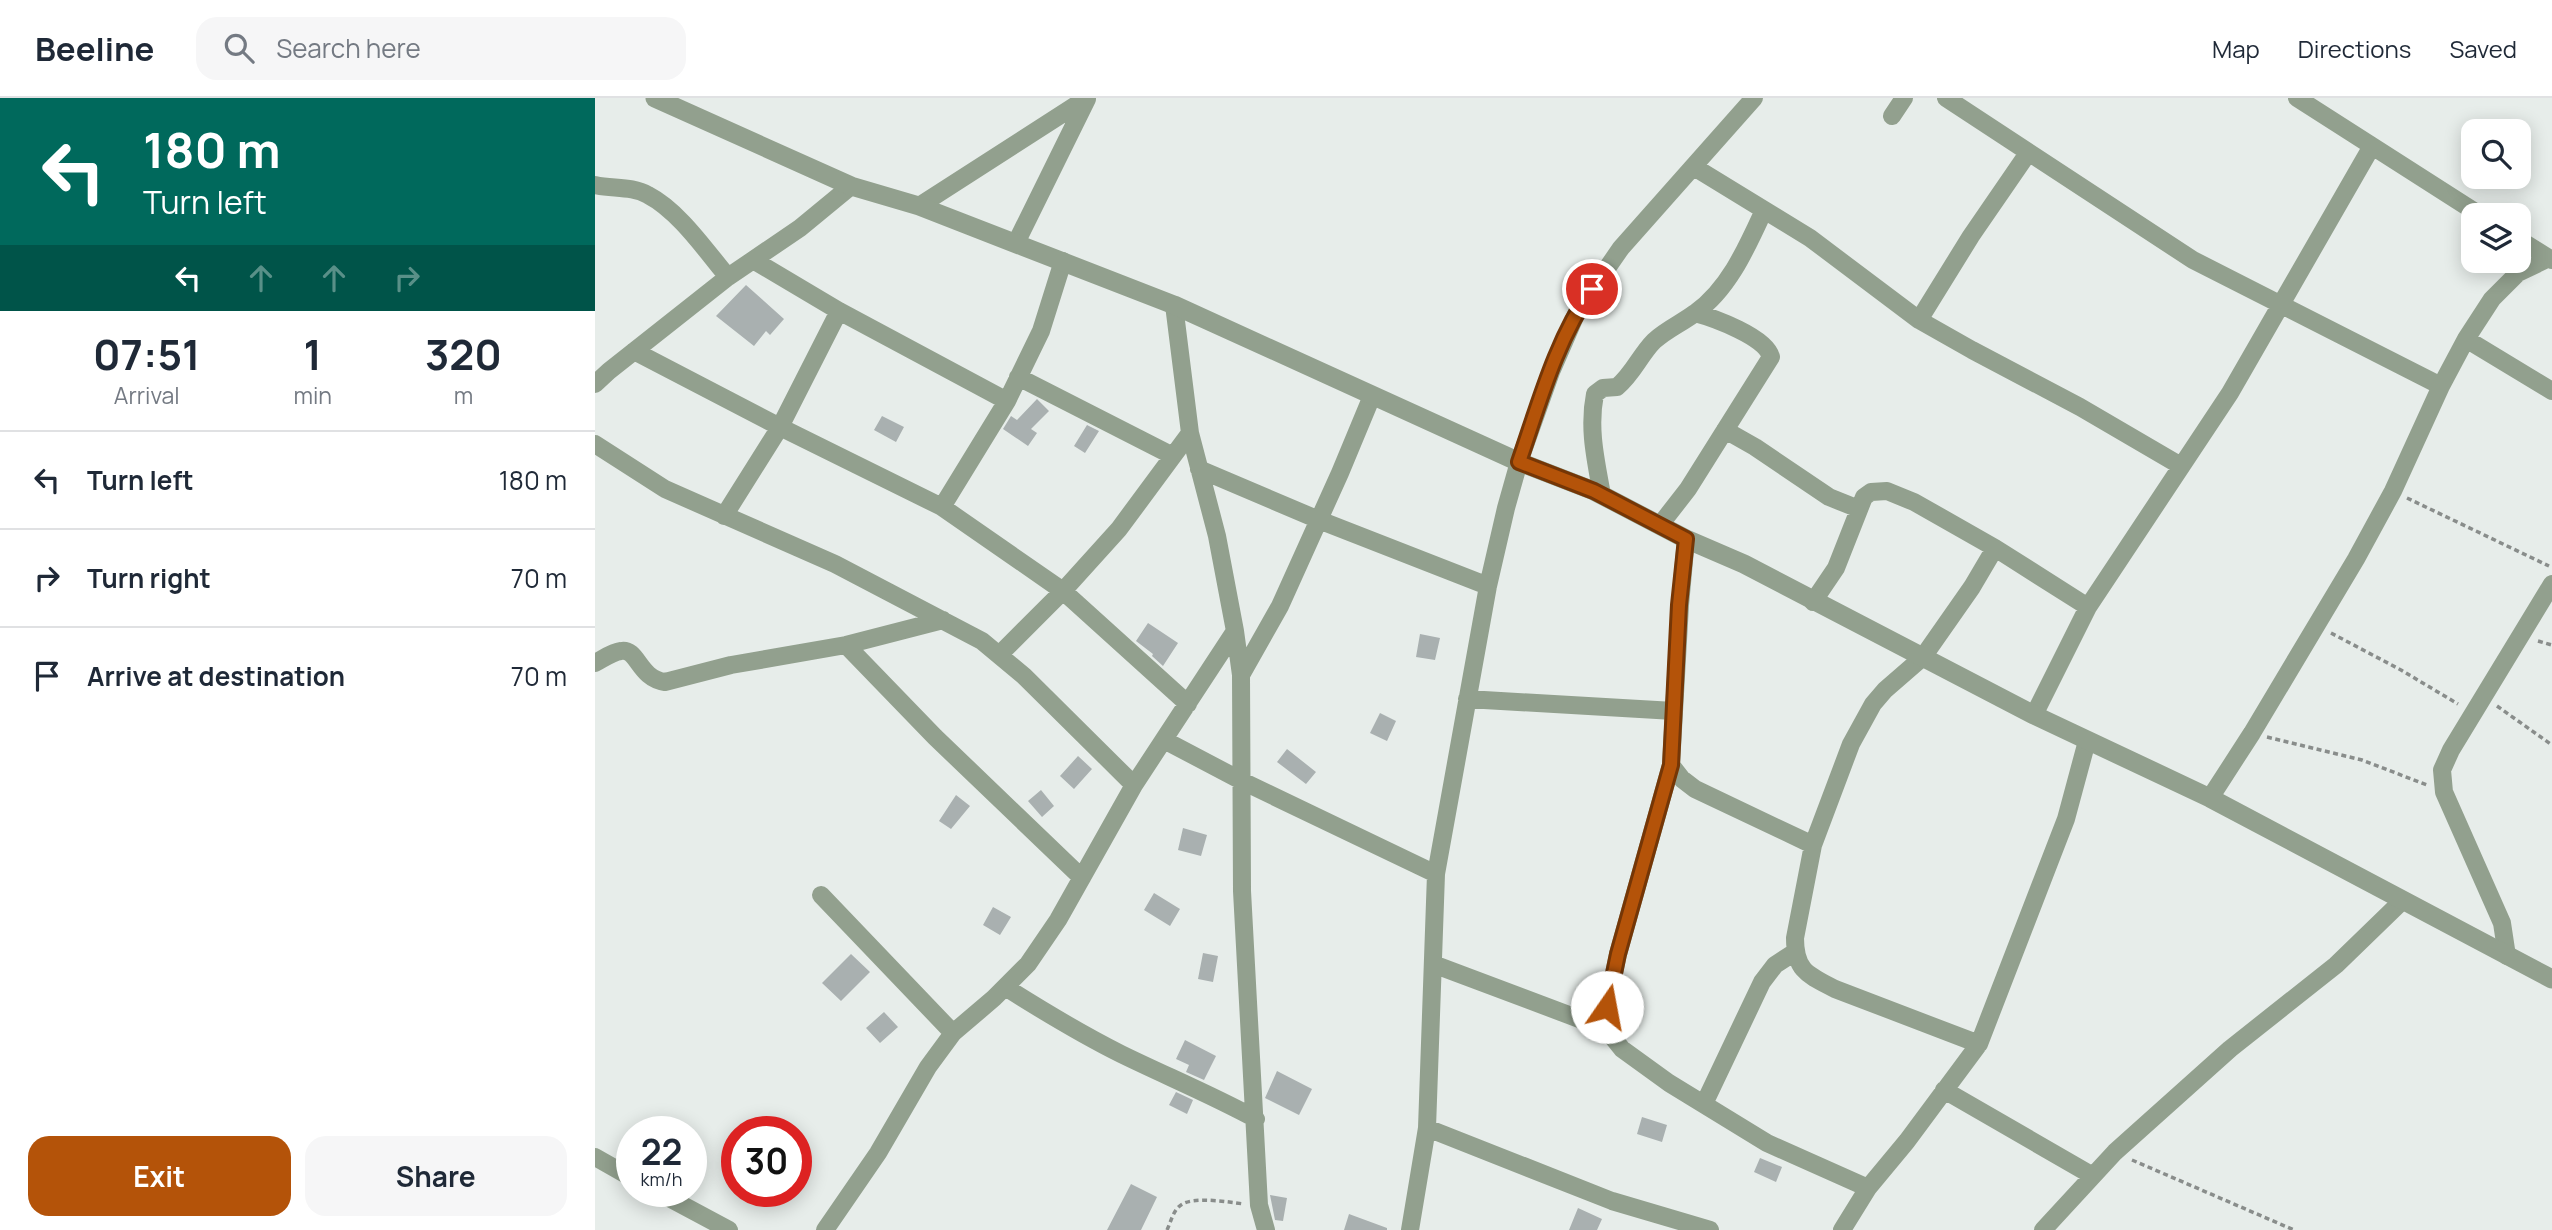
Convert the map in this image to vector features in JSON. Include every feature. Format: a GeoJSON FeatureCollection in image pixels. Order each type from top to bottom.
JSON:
{"type":"FeatureCollection","features":[{"type":"Feature","properties":{"kind":"street"},"geometry":{"type":"LineString","coordinates":[[655,98],[851,186],[919,206],[1174,305],[1519,462],[1602,495],[1686,539],[1744,564],[2034,715],[2210,799],[2401,902],[2552,979]]}},
{"type":"Feature","properties":{"kind":"street"},"geometry":{"type":"LineString","coordinates":[[919,206],[1087,98]]}},
{"type":"Feature","properties":{"kind":"street"},"geometry":{"type":"LineString","coordinates":[[1016,243],[1087,98]]}},
{"type":"Feature","properties":{"kind":"street"},"geometry":{"type":"LineString","coordinates":[[1410,1230],[1427,1128],[1436,874],[1488,586],[1519,462],[1551,372],[1578,310],[1621,248],[1754,98]]}},
{"type":"Feature","properties":{"kind":"street"},"geometry":{"type":"LineString","coordinates":[[1892,116],[1903,98]]}},
{"type":"Feature","properties":{"kind":"street"},"geometry":{"type":"LineString","coordinates":[[1946,98],[2193,260],[2280,307],[2441,386]]}},
{"type":"Feature","properties":{"kind":"street"},"geometry":{"type":"LineString","coordinates":[[2297,98],[2461,203]]}},
{"type":"Feature","properties":{"kind":"street"},"geometry":{"type":"LineString","coordinates":[[2034,715],[2088,607],[2230,393],[2372,146]]}},
{"type":"Feature","properties":{"kind":"street"},"geometry":{"type":"LineString","coordinates":[[1919,320],[1971,236],[2028,153]]}},
{"type":"Feature","properties":{"kind":"street"},"geometry":{"type":"LineString","coordinates":[[1694,167],[1810,239],[1919,320],[2080,407],[2181,466]]}},
{"type":"Feature","properties":{"kind":"street"},"geometry":{"type":"LineString","coordinates":[[595,185],[648,194],[691,232],[728,277]]}},
{"type":"Feature","properties":{"kind":"street"},"geometry":{"type":"LineString","coordinates":[[595,384],[602,368],[634,351],[728,277],[800,228],[851,186]]}},
{"type":"Feature","properties":{"kind":"street"},"geometry":{"type":"LineString","coordinates":[[1602,495],[1592,441],[1595,394],[1603,388],[1618,387],[1655,340],[1695,313],[1715,294],[1733,271],[1763,210]]}},
{"type":"Feature","properties":{"kind":"street"},"geometry":{"type":"LineString","coordinates":[[2531,247],[2551,259]]}},
{"type":"Feature","properties":{"kind":"street"},"geometry":{"type":"LineString","coordinates":[[2210,799],[2252,733],[2393,491],[2441,386],[2466,339],[2492,299],[2518,273],[2551,259]]}},
{"type":"Feature","properties":{"kind":"street"},"geometry":{"type":"LineString","coordinates":[[753,260],[839,311],[1007,401]]}},
{"type":"Feature","properties":{"kind":"street"},"geometry":{"type":"LineString","coordinates":[[943,507],[1007,401],[1041,331],[1063,261]]}},
{"type":"Feature","properties":{"kind":"street"},"geometry":{"type":"LineString","coordinates":[[1174,305],[1190,433],[1217,536],[1241,675],[1243,891],[1259,1205],[1266,1230]]}},
{"type":"Feature","properties":{"kind":"street"},"geometry":{"type":"LineString","coordinates":[[724,516],[780,427],[839,311]]}},
{"type":"Feature","properties":{"kind":"street"},"geometry":{"type":"LineString","coordinates":[[1660,525],[1688,489],[1770,362],[1770,351],[1746,334],[1695,313]]}},
{"type":"Feature","properties":{"kind":"street"},"geometry":{"type":"LineString","coordinates":[[2466,339],[2552,391]]}},
{"type":"Feature","properties":{"kind":"street"},"geometry":{"type":"LineString","coordinates":[[634,351],[943,507],[1063,591],[1188,704]]}},
{"type":"Feature","properties":{"kind":"street"},"geometry":{"type":"LineString","coordinates":[[1018,377],[1173,456]]}},
{"type":"Feature","properties":{"kind":"street"},"geometry":{"type":"LineString","coordinates":[[1241,675],[1280,606],[1372,396]]}},
{"type":"Feature","properties":{"kind":"street"},"geometry":{"type":"LineString","coordinates":[[1725,430],[1829,497],[1859,509]]}},
{"type":"Feature","properties":{"kind":"street"},"geometry":{"type":"LineString","coordinates":[[999,655],[1063,591],[1119,529],[1190,433]]}},
{"type":"Feature","properties":{"kind":"street"},"geometry":{"type":"LineString","coordinates":[[595,444],[665,489],[835,564],[982,641],[1054,705],[1134,785]]}},
{"type":"Feature","properties":{"kind":"street"},"geometry":{"type":"LineString","coordinates":[[1199,469],[1319,520],[1488,586]]}},
{"type":"Feature","properties":{"kind":"street"},"geometry":{"type":"LineString","coordinates":[[1813,602],[1836,568],[1864,497],[1871,492],[1887,491],[1914,502],[1994,548],[2088,607]]}},
{"type":"Feature","properties":{"kind":"street"},"geometry":{"type":"LineString","coordinates":[[1606,1029],[1607,1007],[1618,954],[1671,765],[1679,605],[1686,539]]}},
{"type":"Feature","properties":{"kind":"street"},"geometry":{"type":"LineString","coordinates":[[1979,1044],[1823,983],[1800,967],[1795,952],[1813,845],[1846,755],[1866,716],[1885,690],[1923,657],[1972,587],[1994,548]]}},
{"type":"Feature","properties":{"kind":"street"},"geometry":{"type":"LineString","coordinates":[[2507,956],[2496,905],[2444,792],[2442,770],[2552,584]]}},
{"type":"Feature","properties":{"kind":"street"},"geometry":{"type":"LineString","coordinates":[[595,663],[618,651],[626,650],[633,654],[647,676],[655,681],[665,682],[731,666],[846,645],[943,620]]}},
{"type":"Feature","properties":{"kind":"street"},"geometry":{"type":"LineString","coordinates":[[825,1230],[878,1153],[928,1067],[953,1032],[1028,964],[1058,920],[1134,785],[1235,631]]}},
{"type":"Feature","properties":{"kind":"street"},"geometry":{"type":"LineString","coordinates":[[846,645],[935,737],[1082,878]]}},
{"type":"Feature","properties":{"kind":"street"},"geometry":{"type":"LineString","coordinates":[[1467,699],[1674,712]]}},
{"type":"Feature","properties":{"kind":"street"},"geometry":{"type":"LineString","coordinates":[[1164,740],[1241,781],[1436,874]]}},
{"type":"Feature","properties":{"kind":"street"},"geometry":{"type":"LineString","coordinates":[[1842,1230],[1868,1188],[1907,1141],[1979,1044],[2066,819],[2087,741]]}},
{"type":"Feature","properties":{"kind":"street"},"geometry":{"type":"LineString","coordinates":[[1671,765],[1682,779],[1695,789],[1813,845]]}},
{"type":"Feature","properties":{"kind":"street"},"geometry":{"type":"LineString","coordinates":[[821,895],[953,1032]]}},
{"type":"Feature","properties":{"kind":"street"},"geometry":{"type":"LineString","coordinates":[[2043,1230],[2115,1152],[2230,1049],[2336,965],[2401,902]]}},
{"type":"Feature","properties":{"kind":"street"},"geometry":{"type":"LineString","coordinates":[[1704,1104],[1762,982],[1775,965],[1795,952]]}},
{"type":"Feature","properties":{"kind":"street"},"geometry":{"type":"LineString","coordinates":[[1433,964],[1606,1029],[1622,1049],[1669,1083],[1767,1143],[1868,1188]]}},
{"type":"Feature","properties":{"kind":"street"},"geometry":{"type":"LineString","coordinates":[[1005,987],[1052,1017],[1109,1047],[1256,1119]]}},
{"type":"Feature","properties":{"kind":"street"},"geometry":{"type":"LineString","coordinates":[[1944,1090],[2093,1176]]}},
{"type":"Feature","properties":{"kind":"street"},"geometry":{"type":"LineString","coordinates":[[1427,1128],[1612,1201],[1710,1230]]}},
{"type":"Feature","properties":{"kind":"street"},"geometry":{"type":"LineString","coordinates":[[595,1157],[616,1169]]}},
{"type":"Feature","properties":{"kind":"street"},"geometry":{"type":"LineString","coordinates":[[686,1207],[729,1230]]}},
{"type":"Feature","properties":{"kind":"path"},"geometry":{"type":"LineString","coordinates":[[2393,491],[2552,568]]}},
{"type":"Feature","properties":{"kind":"path"},"geometry":{"type":"LineString","coordinates":[[2316,625],[2401,670],[2473,714]]}},
{"type":"Feature","properties":{"kind":"path"},"geometry":{"type":"LineString","coordinates":[[2484,697],[2552,745]]}},
{"type":"Feature","properties":{"kind":"path"},"geometry":{"type":"LineString","coordinates":[[2252,733],[2362,760],[2444,792]]}},
{"type":"Feature","properties":{"kind":"path"},"geometry":{"type":"LineString","coordinates":[[2115,1152],[2294,1230]]}},
{"type":"Feature","properties":{"kind":"path"},"geometry":{"type":"LineString","coordinates":[[1167,1230],[1182,1204],[1209,1201],[1259,1205]]}},
{"type":"Feature","properties":{"kind":"building"},"geometry":{"type":"Polygon","coordinates":[[[746,285],[784,319],[770,335],[766,331],[754,346],[716,316],[746,285]]]}},
{"type":"Feature","properties":{"kind":"building"},"geometry":{"type":"Polygon","coordinates":[[[1037,399],[1049,411],[1031,429],[1037,433],[1028,446],[1003,429],[1011,416],[1017,420],[1037,399]]]}},
{"type":"Feature","properties":{"kind":"building"},"geometry":{"type":"Polygon","coordinates":[[[882,416],[904,427],[896,442],[874,430],[882,416]]]}},
{"type":"Feature","properties":{"kind":"building"},"geometry":{"type":"Polygon","coordinates":[[[1087,425],[1099,431],[1085,453],[1074,446],[1087,425]]]}},
{"type":"Feature","properties":{"kind":"building"},"geometry":{"type":"Polygon","coordinates":[[[1148,623],[1178,643],[1163,666],[1136,641],[1148,623]]]}},
{"type":"Feature","properties":{"kind":"building"},"geometry":{"type":"Polygon","coordinates":[[[1420,634],[1440,638],[1435,660],[1416,657],[1420,634]]]}},
{"type":"Feature","properties":{"kind":"building"},"geometry":{"type":"Polygon","coordinates":[[[1380,713],[1396,721],[1387,741],[1370,733],[1380,713]]]}},
{"type":"Feature","properties":{"kind":"building"},"geometry":{"type":"Polygon","coordinates":[[[1287,749],[1316,772],[1306,784],[1277,762],[1287,749]]]}},
{"type":"Feature","properties":{"kind":"building"},"geometry":{"type":"Polygon","coordinates":[[[1078,756],[1092,769],[1074,789],[1060,776],[1078,756]]]}},
{"type":"Feature","properties":{"kind":"building"},"geometry":{"type":"Polygon","coordinates":[[[1041,790],[1054,806],[1042,817],[1028,801],[1041,790]]]}},
{"type":"Feature","properties":{"kind":"building"},"geometry":{"type":"Polygon","coordinates":[[[956,795],[970,806],[951,829],[939,821],[956,795]]]}},
{"type":"Feature","properties":{"kind":"building"},"geometry":{"type":"Polygon","coordinates":[[[1183,828],[1207,835],[1201,856],[1178,850],[1183,828]]]}},
{"type":"Feature","properties":{"kind":"building"},"geometry":{"type":"Polygon","coordinates":[[[1154,893],[1180,909],[1170,926],[1144,910],[1154,893]]]}},
{"type":"Feature","properties":{"kind":"building"},"geometry":{"type":"Polygon","coordinates":[[[993,907],[1011,917],[1000,935],[983,925],[993,907]]]}},
{"type":"Feature","properties":{"kind":"building"},"geometry":{"type":"Polygon","coordinates":[[[1203,953],[1218,956],[1213,982],[1198,979],[1203,953]]]}},
{"type":"Feature","properties":{"kind":"building"},"geometry":{"type":"Polygon","coordinates":[[[851,954],[870,972],[841,1001],[822,983],[851,954]]]}},
{"type":"Feature","properties":{"kind":"building"},"geometry":{"type":"Polygon","coordinates":[[[884,1012],[898,1027],[880,1043],[866,1028],[884,1012]]]}},
{"type":"Feature","properties":{"kind":"building"},"geometry":{"type":"Polygon","coordinates":[[[1185,1040],[1216,1056],[1204,1080],[1186,1072],[1189,1065],[1176,1059],[1185,1040]]]}},
{"type":"Feature","properties":{"kind":"building"},"geometry":{"type":"Polygon","coordinates":[[[1277,1071],[1312,1089],[1299,1115],[1265,1098],[1277,1071]]]}},
{"type":"Feature","properties":{"kind":"building"},"geometry":{"type":"Polygon","coordinates":[[[1176,1092],[1193,1100],[1187,1114],[1169,1105],[1176,1092]]]}},
{"type":"Feature","properties":{"kind":"building"},"geometry":{"type":"Polygon","coordinates":[[[1642,1117],[1667,1125],[1662,1142],[1637,1134],[1642,1117]]]}},
{"type":"Feature","properties":{"kind":"building"},"geometry":{"type":"Polygon","coordinates":[[[1760,1158],[1782,1167],[1776,1182],[1754,1172],[1760,1158]]]}},
{"type":"Feature","properties":{"kind":"building"},"geometry":{"type":"Polygon","coordinates":[[[1131,1184],[1157,1197],[1141,1230],[1107,1230],[1131,1184]]]}},
{"type":"Feature","properties":{"kind":"building"},"geometry":{"type":"Polygon","coordinates":[[[1270,1195],[1287,1198],[1283,1221],[1275,1220],[1270,1195]]]}},
{"type":"Feature","properties":{"kind":"building"},"geometry":{"type":"Polygon","coordinates":[[[1578,1208],[1602,1219],[1597,1230],[1569,1230],[1578,1208]]]}},
{"type":"Feature","properties":{"kind":"building"},"geometry":{"type":"Polygon","coordinates":[[[1349,1214],[1387,1228],[1387,1230],[1344,1230],[1349,1214]]]}},
{"type":"Feature","properties":{"kind":"route"},"geometry":{"type":"LineString","coordinates":[[1592,289],[1578,310],[1551,372],[1519,462],[1594,491],[1686,539],[1679,605],[1671,765],[1618,954],[1607,1007]]}}]}
